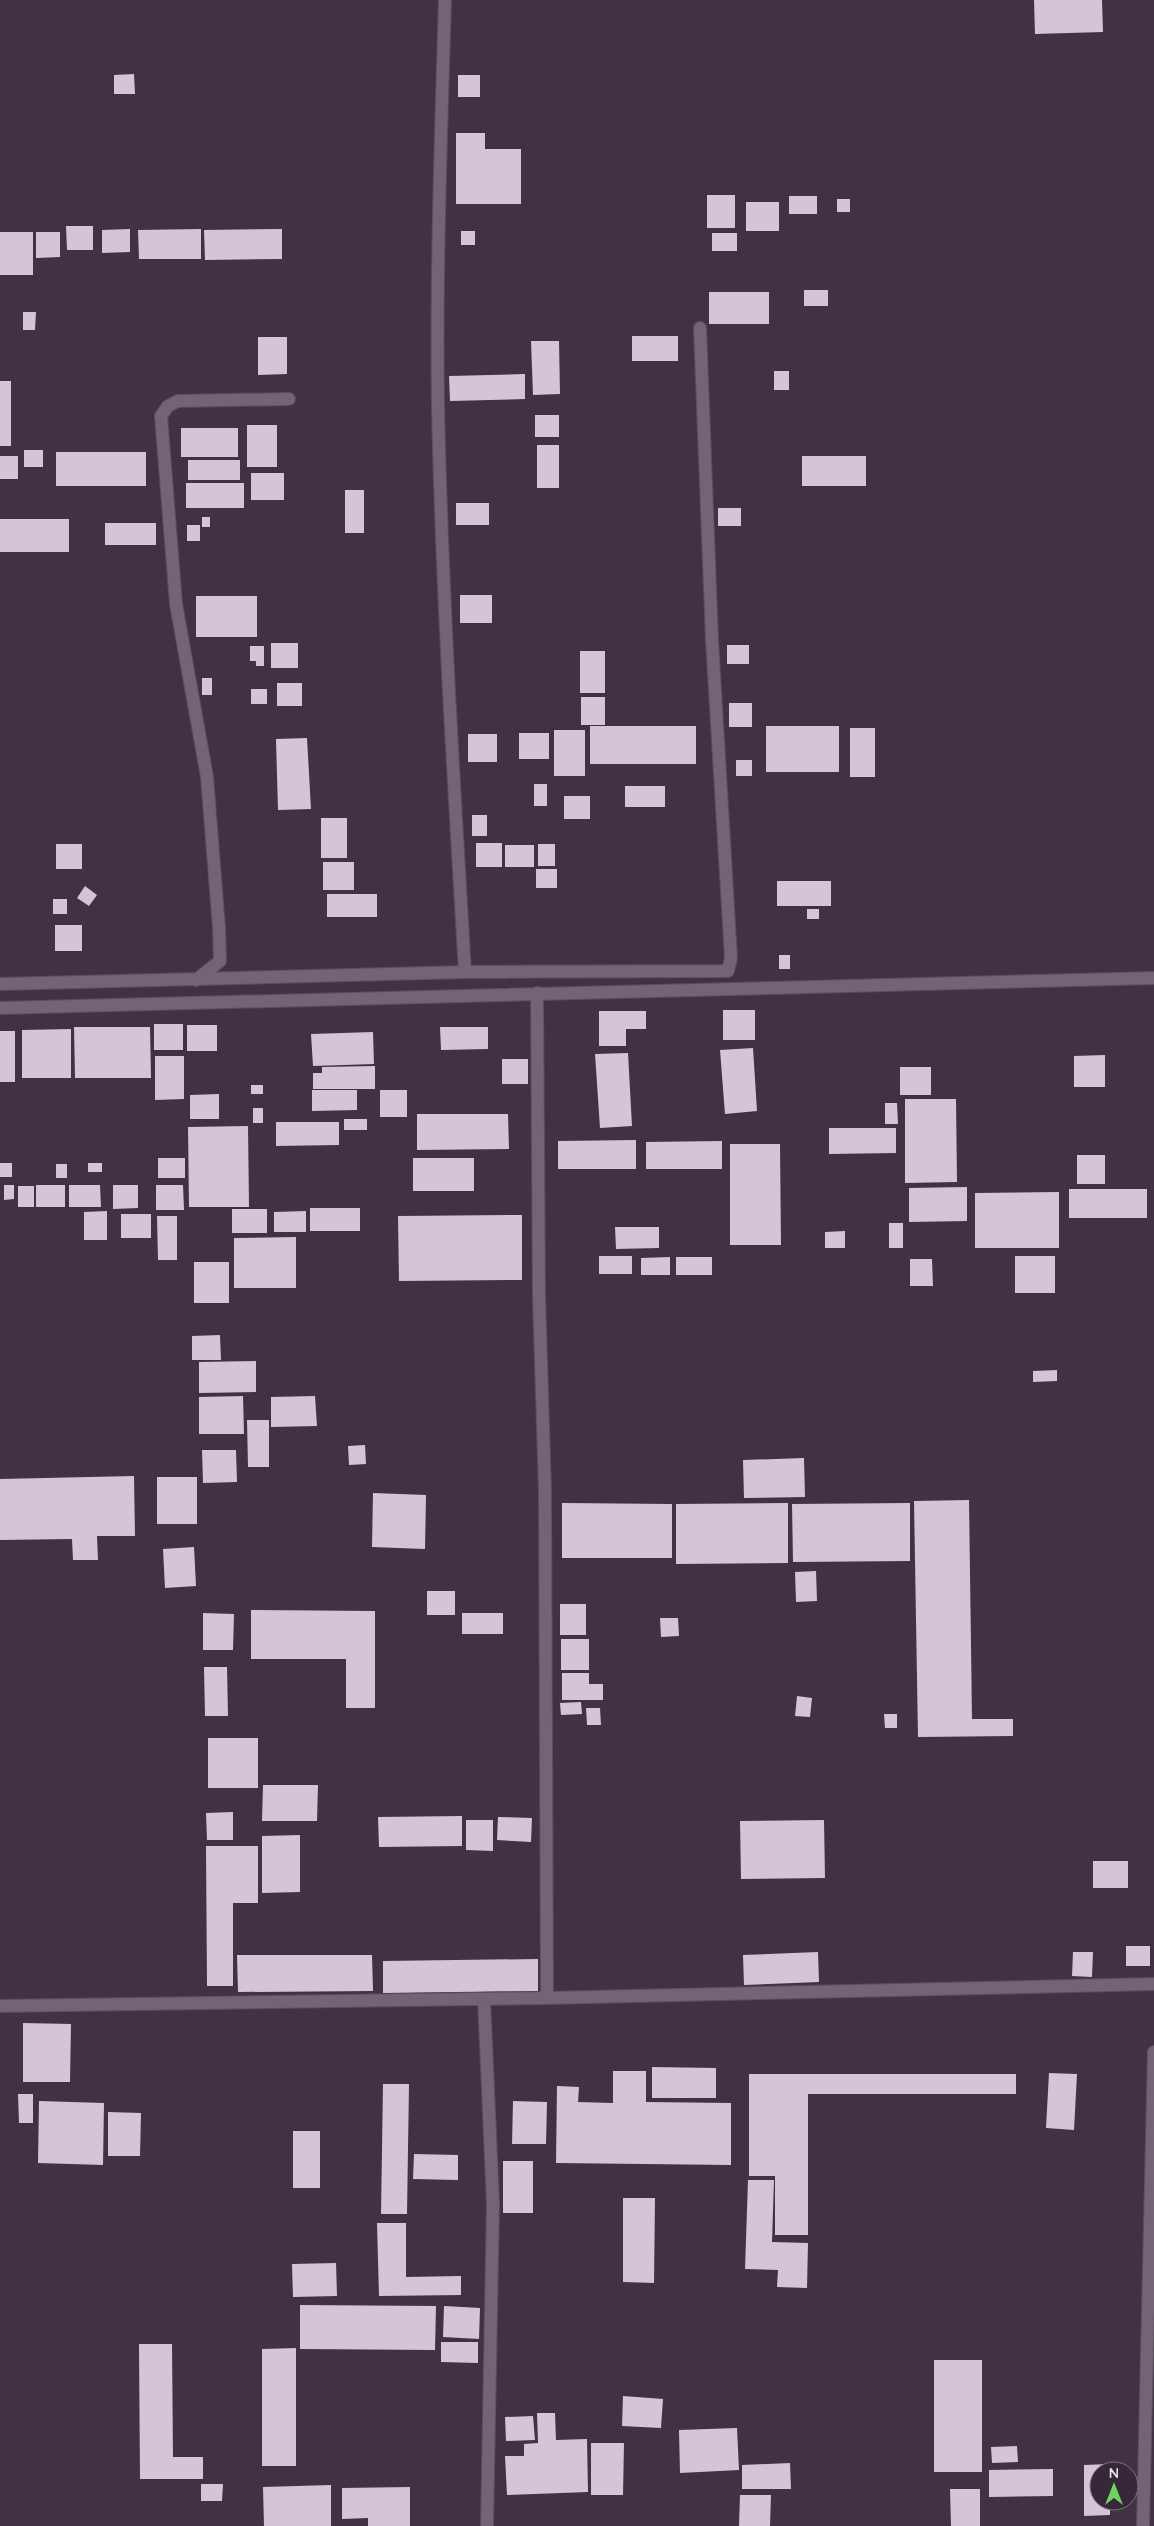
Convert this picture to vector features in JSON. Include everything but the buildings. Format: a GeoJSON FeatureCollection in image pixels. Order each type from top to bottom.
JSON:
{"type":"FeatureCollection","features":[{"type":"Feature","properties":{"kind":"street"},"geometry":{"type":"LineString","coordinates":[[445,0],[439,211],[438,405],[450,733],[465,972]]}},
{"type":"Feature","properties":{"kind":"street"},"geometry":{"type":"LineString","coordinates":[[0,984],[465,972],[728,972],[731,958],[712,630],[700,328]]}},
{"type":"Feature","properties":{"kind":"street"},"geometry":{"type":"LineString","coordinates":[[196,980],[220,961],[220,928],[206,776],[176,604],[162,454],[161,416],[168,406],[178,402],[289,399]]}},
{"type":"Feature","properties":{"kind":"street"},"geometry":{"type":"LineString","coordinates":[[0,1008],[1154,978]]}},
{"type":"Feature","properties":{"kind":"street"},"geometry":{"type":"LineString","coordinates":[[537,993],[539,1298],[545,1501],[548,1998]]}},
{"type":"Feature","properties":{"kind":"street"},"geometry":{"type":"LineString","coordinates":[[0,2006],[548,1998],[1154,1984]]}},
{"type":"Feature","properties":{"kind":"street"},"geometry":{"type":"LineString","coordinates":[[484,1999],[493,2203],[487,2526]]}},
{"type":"Feature","properties":{"kind":"street"},"geometry":{"type":"LineString","coordinates":[[1143,2526],[1154,2052]]}}]}
